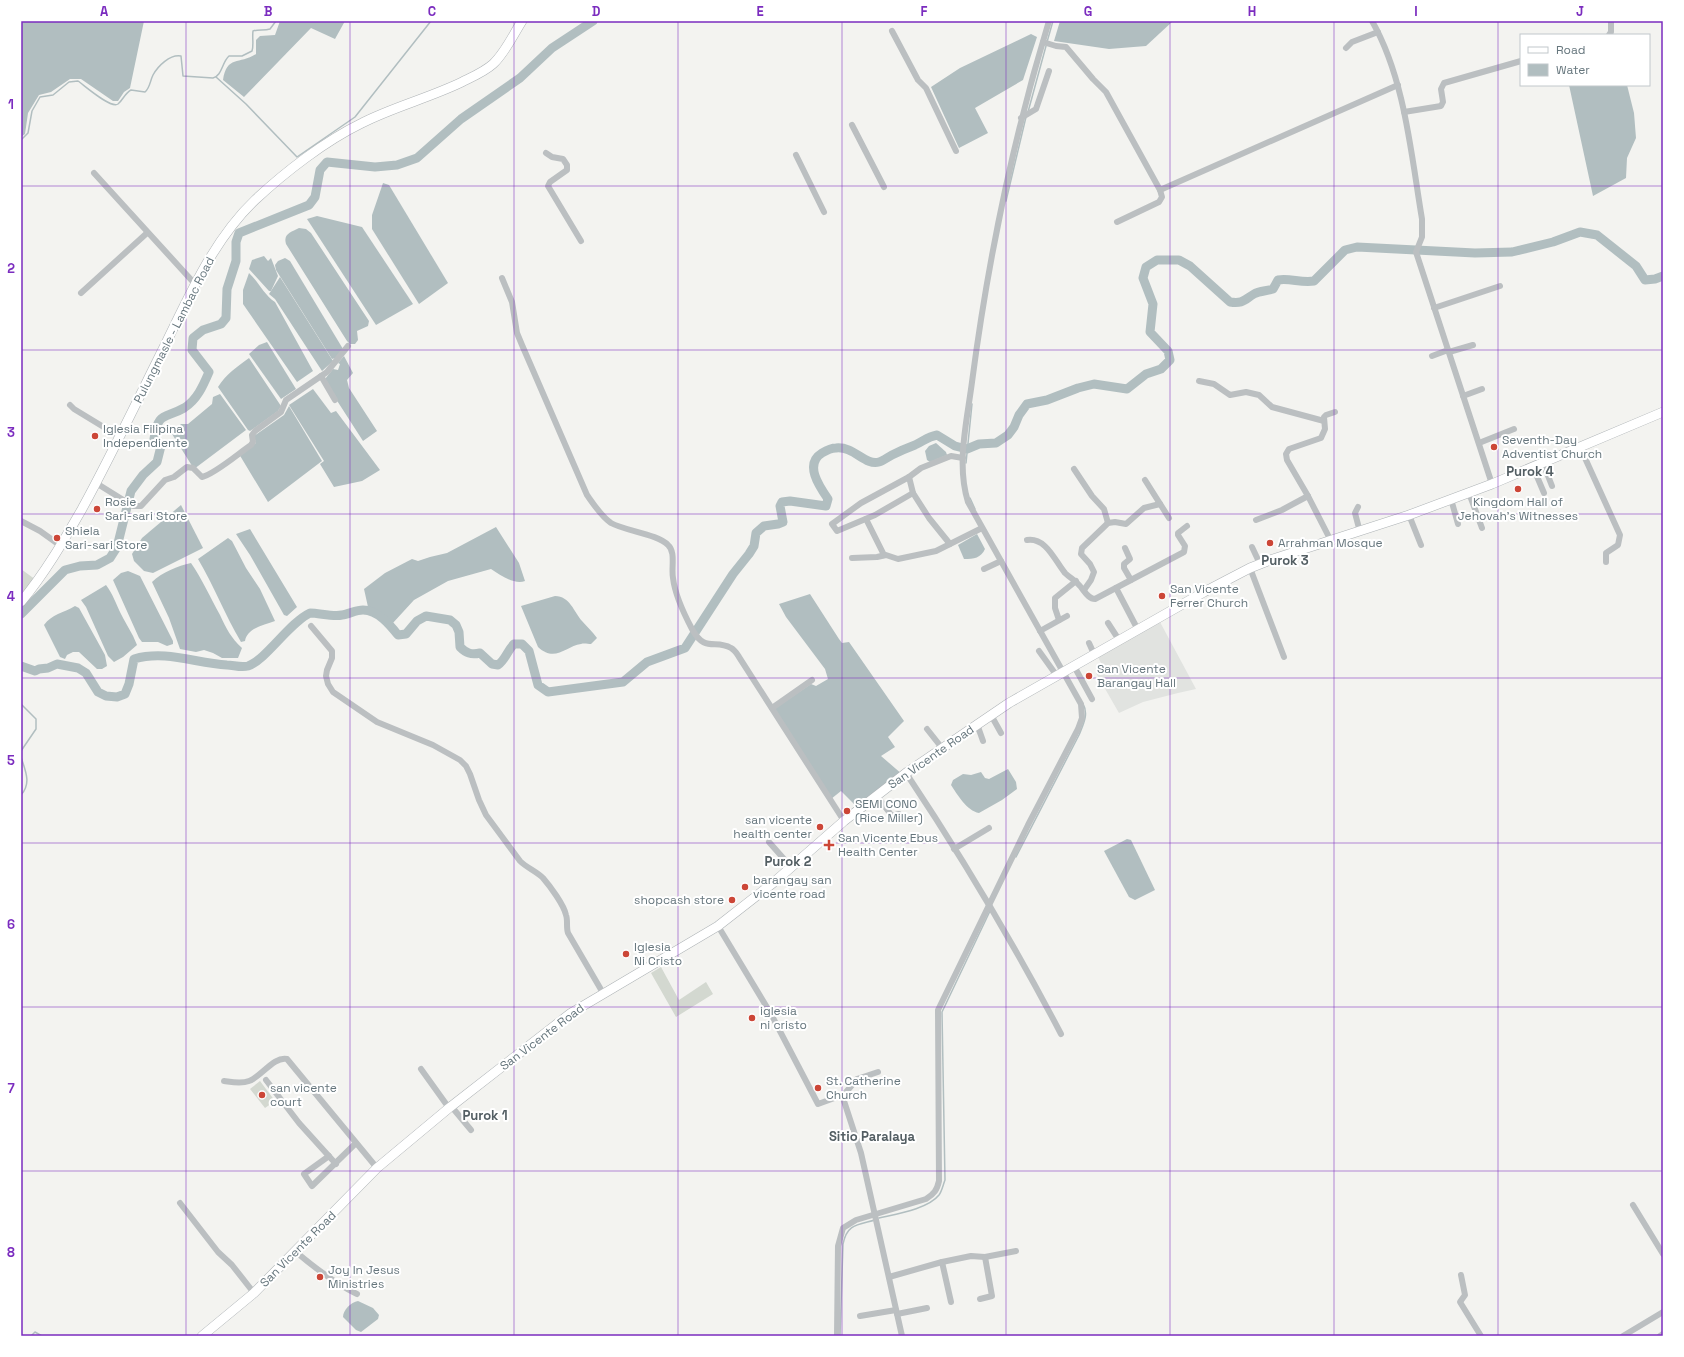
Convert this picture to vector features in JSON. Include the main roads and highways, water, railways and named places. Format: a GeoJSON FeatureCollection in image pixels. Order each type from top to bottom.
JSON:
{"type":"FeatureCollection","features":[{"type":"Feature","properties":{"kind":"water"},"geometry":{"type":"Polygon","coordinates":[[[21,21],[144,21],[130,88],[124,92],[118,101],[113,101],[81,79],[70,79],[51,92],[39,95],[28,113],[25,134],[21,137],[21,21]]]}},
{"type":"Feature","properties":{"kind":"water"},"geometry":{"type":"Polygon","coordinates":[[[280,21],[345,21],[335,39],[311,28],[244,97],[223,80],[227,67],[235,62],[256,54],[256,40],[260,36],[275,35],[280,21]]]}},
{"type":"Feature","properties":{"kind":"water"},"geometry":{"type":"Polygon","coordinates":[[[1060,21],[1173,21],[1146,46],[1109,49],[1054,41],[1060,21]]]}},
{"type":"Feature","properties":{"kind":"water"},"geometry":{"type":"Polygon","coordinates":[[[1031,34],[1037,37],[1023,80],[975,108],[988,133],[959,148],[931,87],[960,68],[1031,34]]]}},
{"type":"Feature","properties":{"kind":"water"},"geometry":{"type":"Polygon","coordinates":[[[1569,86],[1627,86],[1634,113],[1636,138],[1627,158],[1626,178],[1593,196],[1569,86]]]}},
{"type":"Feature","properties":{"kind":"water"},"geometry":{"type":"Polygon","coordinates":[[[383,183],[389,185],[448,283],[419,304],[372,229],[372,215],[383,183]]]}},
{"type":"Feature","properties":{"kind":"water"},"geometry":{"type":"Polygon","coordinates":[[[317,216],[362,227],[413,304],[376,325],[307,219],[317,216]]]}},
{"type":"Feature","properties":{"kind":"water"},"geometry":{"type":"Polygon","coordinates":[[[299,228],[306,229],[311,233],[369,321],[368,326],[357,331],[358,340],[355,344],[350,344],[347,341],[286,244],[285,241],[287,236],[299,228]]]}},
{"type":"Feature","properties":{"kind":"water"},"geometry":{"type":"Polygon","coordinates":[[[264,256],[268,261],[271,258],[278,276],[271,291],[269,291],[249,269],[252,260],[264,256]]]}},
{"type":"Feature","properties":{"kind":"water"},"geometry":{"type":"Polygon","coordinates":[[[285,258],[290,261],[343,349],[336,358],[332,359],[276,270],[275,265],[278,261],[285,258]]]}},
{"type":"Feature","properties":{"kind":"water"},"geometry":{"type":"Polygon","coordinates":[[[249,273],[268,296],[275,302],[313,371],[297,382],[243,304],[243,290],[249,273]]]}},
{"type":"Feature","properties":{"kind":"water"},"geometry":{"type":"Polygon","coordinates":[[[280,277],[333,361],[322,371],[275,299],[269,294],[280,277]]]}},
{"type":"Feature","properties":{"kind":"water"},"geometry":{"type":"Polygon","coordinates":[[[267,342],[296,389],[281,399],[249,354],[259,345],[267,342]]]}},
{"type":"Feature","properties":{"kind":"water"},"geometry":{"type":"Polygon","coordinates":[[[344,356],[353,373],[347,380],[349,388],[377,431],[363,441],[334,396],[325,379],[333,369],[338,370],[340,364],[338,363],[344,356]]]}},
{"type":"Feature","properties":{"kind":"water"},"geometry":{"type":"Polygon","coordinates":[[[249,358],[281,406],[278,411],[250,431],[218,387],[228,374],[249,358]]]}},
{"type":"Feature","properties":{"kind":"water"},"geometry":{"type":"Polygon","coordinates":[[[313,389],[331,413],[336,411],[380,470],[362,481],[334,487],[320,464],[324,461],[289,405],[313,389]]]}},
{"type":"Feature","properties":{"kind":"water"},"geometry":{"type":"Polygon","coordinates":[[[220,394],[246,430],[194,469],[172,434],[181,424],[188,424],[212,404],[213,397],[220,394]]]}},
{"type":"Feature","properties":{"kind":"water"},"geometry":{"type":"Polygon","coordinates":[[[289,406],[322,461],[268,502],[239,454],[256,443],[254,436],[284,415],[289,406]]]}},
{"type":"Feature","properties":{"kind":"water"},"geometry":{"type":"Polygon","coordinates":[[[936,443],[946,452],[947,455],[930,462],[927,460],[925,451],[929,446],[936,443]]]}},
{"type":"Feature","properties":{"kind":"water"},"geometry":{"type":"Polygon","coordinates":[[[181,505],[203,548],[153,573],[144,571],[134,561],[132,554],[142,538],[181,505]]]}},
{"type":"Feature","properties":{"kind":"water"},"geometry":{"type":"Polygon","coordinates":[[[496,527],[519,563],[525,581],[512,581],[491,569],[448,581],[414,600],[392,624],[368,607],[364,589],[385,573],[412,559],[418,561],[447,553],[496,527]]]}},
{"type":"Feature","properties":{"kind":"water"},"geometry":{"type":"Polygon","coordinates":[[[250,529],[297,607],[287,616],[284,615],[250,555],[236,534],[250,529]]]}},
{"type":"Feature","properties":{"kind":"water"},"geometry":{"type":"Polygon","coordinates":[[[977,534],[985,549],[977,557],[964,559],[958,545],[977,534]]]}},
{"type":"Feature","properties":{"kind":"water"},"geometry":{"type":"Polygon","coordinates":[[[228,538],[232,541],[246,568],[260,589],[275,621],[252,630],[246,637],[245,641],[241,642],[198,559],[228,538]]]}},
{"type":"Feature","properties":{"kind":"water"},"geometry":{"type":"Polygon","coordinates":[[[191,563],[229,633],[242,648],[238,658],[222,658],[204,650],[196,652],[180,649],[169,618],[152,582],[160,575],[170,570],[191,563]]]}},
{"type":"Feature","properties":{"kind":"water"},"geometry":{"type":"Polygon","coordinates":[[[128,571],[140,576],[173,641],[173,644],[167,646],[158,642],[142,642],[139,638],[113,580],[121,573],[128,571]]]}},
{"type":"Feature","properties":{"kind":"water"},"geometry":{"type":"Polygon","coordinates":[[[106,585],[113,595],[137,645],[123,657],[114,662],[108,656],[86,607],[81,600],[106,585]]]}},
{"type":"Feature","properties":{"kind":"water"},"geometry":{"type":"Polygon","coordinates":[[[810,594],[839,639],[842,643],[849,642],[904,721],[888,737],[895,747],[881,756],[903,775],[858,808],[841,791],[831,799],[774,709],[811,684],[816,686],[828,679],[825,669],[786,617],[779,604],[810,594]]]}},
{"type":"Feature","properties":{"kind":"water"},"geometry":{"type":"Polygon","coordinates":[[[555,596],[564,599],[571,605],[582,621],[597,638],[591,644],[576,645],[555,654],[544,652],[538,647],[521,606],[555,596]]]}},
{"type":"Feature","properties":{"kind":"water"},"geometry":{"type":"Polygon","coordinates":[[[75,606],[79,608],[105,655],[107,666],[102,669],[97,669],[79,652],[73,652],[67,655],[65,659],[60,657],[44,625],[54,616],[75,606]]]}},
{"type":"Feature","properties":{"kind":"water"},"geometry":{"type":"Polygon","coordinates":[[[1008,769],[1016,782],[1017,789],[1002,800],[979,813],[966,806],[951,785],[953,780],[963,774],[971,775],[981,772],[985,778],[989,779],[1008,769]]]}},
{"type":"Feature","properties":{"kind":"water"},"geometry":{"type":"Polygon","coordinates":[[[1127,839],[1131,840],[1155,890],[1135,900],[1129,897],[1104,851],[1127,839]]]}},
{"type":"Feature","properties":{"kind":"water"},"geometry":{"type":"Polygon","coordinates":[[[358,1301],[373,1308],[379,1315],[378,1319],[361,1332],[356,1330],[343,1317],[344,1312],[348,1307],[358,1301]]]}},
{"type":"Feature","properties":{"kind":"waterway"},"geometry":{"type":"LineString","coordinates":[[21,140],[28,133],[32,111],[40,97],[53,95],[69,82],[78,81],[104,100],[115,105],[118,104],[131,90],[145,92],[158,68],[165,61],[173,57],[181,56],[183,76],[213,78],[218,75],[229,56],[242,56],[252,51],[253,31],[270,29],[276,21]]}},
{"type":"Feature","properties":{"kind":"waterway"},"geometry":{"type":"LineString","coordinates":[[216,77],[246,104],[297,157],[355,117],[431,21]]}},
{"type":"Feature","properties":{"kind":"waterway"},"geometry":{"type":"LineString","coordinates":[[21,614],[65,570],[80,566],[97,565],[110,558],[117,547],[131,491],[143,475],[157,462],[161,446],[154,439],[160,420],[163,417],[189,405],[196,397],[209,372],[192,350],[193,338],[203,330],[221,324],[226,318],[227,289],[236,261],[236,242],[239,233],[309,205],[315,197],[320,170],[327,162],[375,167],[397,165],[417,158],[461,119],[520,78],[552,48],[593,21]]}},
{"type":"Feature","properties":{"kind":"waterway"},"geometry":{"type":"LineString","coordinates":[[1047,42],[1053,21]]}},
{"type":"Feature","properties":{"kind":"waterway"},"geometry":{"type":"LineString","coordinates":[[1028,112],[1046,46]]}},
{"type":"Feature","properties":{"kind":"waterway"},"geometry":{"type":"LineString","coordinates":[[1006,201],[1026,117]]}},
{"type":"Feature","properties":{"kind":"waterway"},"geometry":{"type":"LineString","coordinates":[[21,666],[35,671],[57,664],[78,668],[86,673],[98,692],[106,696],[117,697],[125,694],[129,684],[134,659],[169,656],[215,664],[245,667],[262,657],[294,625],[310,613],[338,615],[363,610],[374,612],[379,615],[398,635],[406,634],[417,621],[426,616],[450,620],[456,625],[459,632],[460,647],[469,653],[480,653],[492,664],[498,665],[501,663],[514,644],[522,644],[529,651],[538,685],[548,692],[623,682],[647,662],[685,648],[733,574],[754,546],[756,533],[764,526],[783,522],[780,506],[782,502],[790,501],[826,506],[828,499],[817,482],[814,469],[814,463],[822,453],[832,448],[842,448],[874,462],[881,461],[937,435],[955,446],[967,449],[979,444],[996,443],[1008,435],[1027,404],[1047,400],[1078,388],[1094,384],[1127,389],[1146,374],[1161,369],[1170,360],[1168,351],[1150,332],[1153,304],[1143,278],[1146,267],[1157,260],[1179,260],[1190,266],[1230,302],[1238,302],[1243,301],[1256,293],[1273,289],[1278,280],[1314,281],[1345,250],[1357,247],[1475,253],[1512,252],[1553,242],[1580,232],[1597,235],[1636,266],[1645,280],[1663,276]]}},
{"type":"Feature","properties":{"kind":"waterway"},"geometry":{"type":"LineString","coordinates":[[966,463],[972,404]]}},
{"type":"Feature","properties":{"kind":"waterway"},"geometry":{"type":"LineString","coordinates":[[970,498],[975,509]]}},
{"type":"Feature","properties":{"kind":"waterway"},"geometry":{"type":"LineString","coordinates":[[21,704],[36,719],[36,729],[21,751]]}},
{"type":"Feature","properties":{"kind":"waterway"},"geometry":{"type":"LineString","coordinates":[[1016,857],[1079,735],[1085,716],[1085,708],[1083,704]]}},
{"type":"Feature","properties":{"kind":"waterway"},"geometry":{"type":"LineString","coordinates":[[21,757],[27,776],[26,786],[21,795]]}},
{"type":"Feature","properties":{"kind":"waterway"},"geometry":{"type":"LineString","coordinates":[[879,1218],[903,1213],[927,1204],[934,1200],[942,1190],[945,1180],[942,1012],[990,911]]}},
{"type":"Feature","properties":{"kind":"waterway"},"geometry":{"type":"LineString","coordinates":[[840,1336],[843,1244],[845,1237],[854,1226],[875,1220]]}},
{"type":"Feature","properties":{"kind":"waterway"},"geometry":{"type":"LineString","coordinates":[[31,1336],[35,1332],[42,1336]]}},
{"type":"Feature","properties":{"kind":"place","name":"Iglesia Filipina Independiente"},"geometry":{"type":"Point","coordinates":[95,436]}},
{"type":"Feature","properties":{"kind":"place","name":"Seventh-Day Adventist Church"},"geometry":{"type":"Point","coordinates":[1494,447]}},
{"type":"Feature","properties":{"kind":"place","name":"Kingdom Hall of Jehovah's Witnesses"},"geometry":{"type":"Point","coordinates":[1518,489]}},
{"type":"Feature","properties":{"kind":"place","name":"Rosie Sari-sari Store"},"geometry":{"type":"Point","coordinates":[97,509]}},
{"type":"Feature","properties":{"kind":"place","name":"Shiela Sari-sari Store"},"geometry":{"type":"Point","coordinates":[57,538]}},
{"type":"Feature","properties":{"kind":"place","name":"Arrahman Mosque"},"geometry":{"type":"Point","coordinates":[1270,543]}},
{"type":"Feature","properties":{"kind":"place","name":"San Vicente Ferrer Church"},"geometry":{"type":"Point","coordinates":[1162,596]}},
{"type":"Feature","properties":{"kind":"place","name":"San Vicente Barangay Hall"},"geometry":{"type":"Point","coordinates":[1089,676]}},
{"type":"Feature","properties":{"kind":"place","name":"SEMI CONO (Rice Miller)"},"geometry":{"type":"Point","coordinates":[847,811]}},
{"type":"Feature","properties":{"kind":"place","name":"san vicente health center"},"geometry":{"type":"Point","coordinates":[820,827]}},
{"type":"Feature","properties":{"kind":"place","name":"San Vicente Ebus Health Center"},"geometry":{"type":"Point","coordinates":[829,845]}},
{"type":"Feature","properties":{"kind":"place","name":"barangay san vicente road"},"geometry":{"type":"Point","coordinates":[745,887]}},
{"type":"Feature","properties":{"kind":"place","name":"shopcash store"},"geometry":{"type":"Point","coordinates":[732,900]}},
{"type":"Feature","properties":{"kind":"place","name":"Iglesia Ni Cristo"},"geometry":{"type":"Point","coordinates":[626,954]}},
{"type":"Feature","properties":{"kind":"place","name":"iglesia ni cristo"},"geometry":{"type":"Point","coordinates":[752,1018]}},
{"type":"Feature","properties":{"kind":"place","name":"St. Catherine Church"},"geometry":{"type":"Point","coordinates":[818,1088]}},
{"type":"Feature","properties":{"kind":"place","name":"san vicente court"},"geometry":{"type":"Point","coordinates":[262,1095]}},
{"type":"Feature","properties":{"kind":"place","name":"Joy In Jesus Ministries"},"geometry":{"type":"Point","coordinates":[320,1277]}},
{"type":"Feature","properties":{"kind":"district","name":"Purok 4"},"geometry":{"type":"Point","coordinates":[1530,471]}},
{"type":"Feature","properties":{"kind":"district","name":"Purok 3"},"geometry":{"type":"Point","coordinates":[1285,560]}},
{"type":"Feature","properties":{"kind":"district","name":"Purok 2"},"geometry":{"type":"Point","coordinates":[788,861]}},
{"type":"Feature","properties":{"kind":"district","name":"Purok 1"},"geometry":{"type":"Point","coordinates":[485,1115]}},
{"type":"Feature","properties":{"kind":"district","name":"Sitio Paralaya"},"geometry":{"type":"Point","coordinates":[872,1136]}}]}
